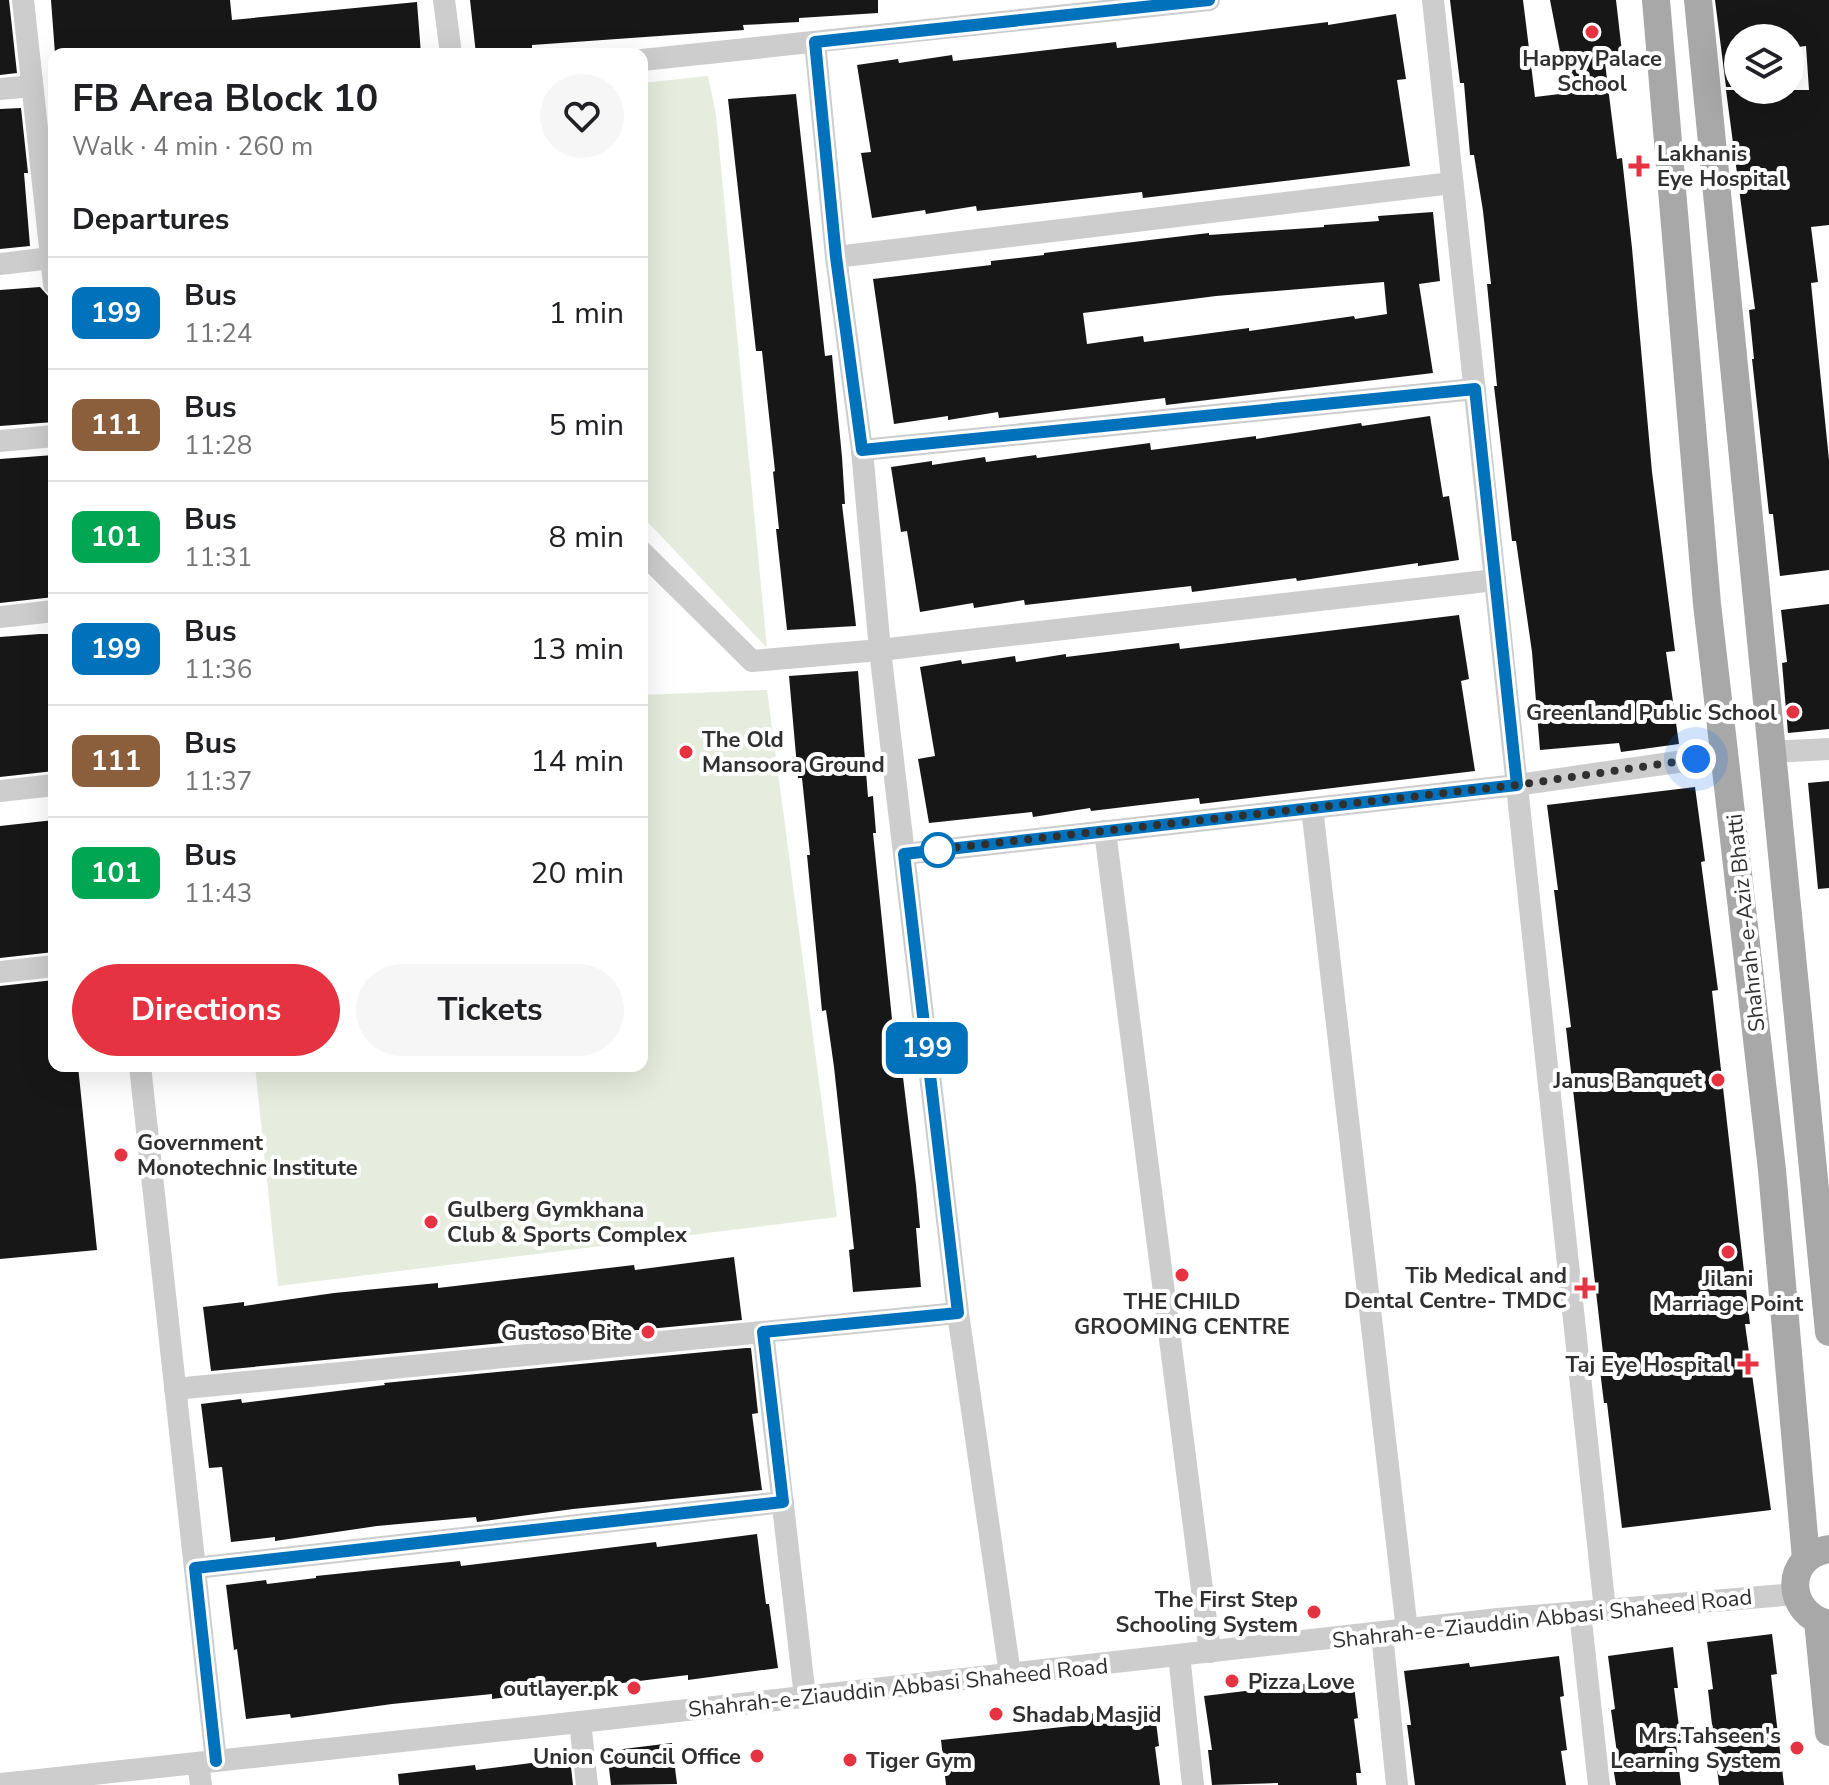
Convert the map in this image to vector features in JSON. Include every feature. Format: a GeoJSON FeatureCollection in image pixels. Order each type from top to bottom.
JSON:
{"type":"FeatureCollection","features":[{"type":"Feature","properties":{"kind":"main road","name":"Shahrah-e-Aziz Bhatti"},"geometry":{"type":"LineString","coordinates":[[1656,0],[1707,604],[1818,1554]]}},
{"type":"Feature","properties":{"kind":"main road","name":"Shahrah-e-Aziz Bhatti"},"geometry":{"type":"LineString","coordinates":[[1698,0],[1829,1332]]}},
{"type":"Feature","properties":{"kind":"main road"},"geometry":{"type":"LineString","coordinates":[[1818,1554],[1797,1575],[1796,1594],[1803,1610],[1823,1622],[1829,1732]]}},
{"type":"Feature","properties":{"kind":"street"},"geometry":{"type":"LineString","coordinates":[[23,0],[32,86],[45,122],[48,190]]}},
{"type":"Feature","properties":{"kind":"street"},"geometry":{"type":"LineString","coordinates":[[444,0],[450,48]]}},
{"type":"Feature","properties":{"kind":"street"},"geometry":{"type":"LineString","coordinates":[[648,59],[1134,4],[1209,0]]}},
{"type":"Feature","properties":{"kind":"street"},"geometry":{"type":"LineString","coordinates":[[1433,0],[1605,1610]]}},
{"type":"Feature","properties":{"kind":"street"},"geometry":{"type":"LineString","coordinates":[[815,42],[836,257],[862,450],[880,650],[958,1313],[1010,1674]]}},
{"type":"Feature","properties":{"kind":"street"},"geometry":{"type":"LineString","coordinates":[[0,89],[32,86]]}},
{"type":"Feature","properties":{"kind":"street"},"geometry":{"type":"LineString","coordinates":[[836,257],[1452,183]]}},
{"type":"Feature","properties":{"kind":"street"},"geometry":{"type":"LineString","coordinates":[[0,264],[48,258]]}},
{"type":"Feature","properties":{"kind":"street"},"geometry":{"type":"LineString","coordinates":[[862,450],[1475,389]]}},
{"type":"Feature","properties":{"kind":"street"},"geometry":{"type":"LineString","coordinates":[[0,441],[48,437]]}},
{"type":"Feature","properties":{"kind":"street"},"geometry":{"type":"LineString","coordinates":[[648,558],[752,661],[880,650],[1495,580]]}},
{"type":"Feature","properties":{"kind":"street"},"geometry":{"type":"LineString","coordinates":[[0,617],[48,612]]}},
{"type":"Feature","properties":{"kind":"street"},"geometry":{"type":"LineString","coordinates":[[1771,752],[1829,749]]}},
{"type":"Feature","properties":{"kind":"street"},"geometry":{"type":"LineString","coordinates":[[904,854],[1517,785],[1726,755]]}},
{"type":"Feature","properties":{"kind":"street"},"geometry":{"type":"LineString","coordinates":[[0,791],[48,786]]}},
{"type":"Feature","properties":{"kind":"street"},"geometry":{"type":"LineString","coordinates":[[1312,808],[1407,1630]]}},
{"type":"Feature","properties":{"kind":"street"},"geometry":{"type":"LineString","coordinates":[[1105,831],[1210,1652]]}},
{"type":"Feature","properties":{"kind":"street"},"geometry":{"type":"LineString","coordinates":[[0,972],[48,967]]}},
{"type":"Feature","properties":{"kind":"street"},"geometry":{"type":"LineString","coordinates":[[141,1072],[195,1568],[205,1770]]}},
{"type":"Feature","properties":{"kind":"street"},"geometry":{"type":"LineString","coordinates":[[175,1389],[958,1313]]}},
{"type":"Feature","properties":{"kind":"street"},"geometry":{"type":"LineString","coordinates":[[763,1332],[805,1697]]}},
{"type":"Feature","properties":{"kind":"street"},"geometry":{"type":"LineString","coordinates":[[195,1568],[783,1502]]}},
{"type":"Feature","properties":{"kind":"street","name":"Shahrah-e-Ziauddin Abbasi Shaheed Road"},"geometry":{"type":"LineString","coordinates":[[0,1784],[205,1770],[580,1722],[1179,1655],[1580,1612],[1796,1594]]}},
{"type":"Feature","properties":{"kind":"street"},"geometry":{"type":"LineString","coordinates":[[1580,1612],[1599,1785]]}},
{"type":"Feature","properties":{"kind":"street"},"geometry":{"type":"LineString","coordinates":[[1382,1633],[1397,1785]]}},
{"type":"Feature","properties":{"kind":"street"},"geometry":{"type":"LineString","coordinates":[[1179,1655],[1193,1785]]}},
{"type":"Feature","properties":{"kind":"street"},"geometry":{"type":"LineString","coordinates":[[580,1722],[587,1785]]}},
{"type":"Feature","properties":{"kind":"green space"},"geometry":{"type":"Polygon","coordinates":[[[708,76],[716,115],[767,648],[648,522],[648,82],[708,76]]]}},
{"type":"Feature","properties":{"kind":"green space"},"geometry":{"type":"Polygon","coordinates":[[[767,690],[837,1217],[278,1286],[256,1072],[648,1072],[648,695],[767,690]]]}},
{"type":"Feature","properties":{"kind":"building"},"geometry":{"type":"Polygon","coordinates":[[[0,0],[9,0],[17,73],[0,75],[0,0]]]}},
{"type":"Feature","properties":{"kind":"building"},"geometry":{"type":"Polygon","coordinates":[[[51,0],[230,0],[232,20],[417,2],[421,48],[55,48],[51,0]]]}},
{"type":"Feature","properties":{"kind":"building"},"geometry":{"type":"Polygon","coordinates":[[[470,0],[878,0],[878,13],[743,25],[744,30],[532,45],[532,48],[475,48],[470,0]]]}},
{"type":"Feature","properties":{"kind":"building"},"geometry":{"type":"Polygon","coordinates":[[[1450,0],[1523,0],[1535,97],[1568,93],[1550,0],[1616,0],[1623,61],[1605,63],[1617,159],[1622,158],[1632,248],[1652,472],[1675,651],[1666,652],[1679,744],[1621,752],[1619,743],[1540,750],[1532,652],[1516,541],[1512,541],[1494,386],[1497,386],[1487,284],[1491,284],[1483,211],[1474,155],[1470,155],[1464,83],[1460,83],[1450,0]]]}},
{"type":"Feature","properties":{"kind":"building"},"geometry":{"type":"Polygon","coordinates":[[[1715,0],[1829,0],[1829,225],[1811,227],[1818,282],[1811,283],[1829,460],[1829,570],[1780,576],[1773,514],[1769,514],[1752,359],[1749,310],[1755,309],[1728,104],[1804,104],[1804,90],[1809,90],[1804,24],[1724,24],[1724,71],[1715,0]]]}},
{"type":"Feature","properties":{"kind":"building"},"geometry":{"type":"Polygon","coordinates":[[[1396,14],[1406,79],[1397,80],[1410,166],[1143,198],[1142,192],[977,211],[976,206],[872,218],[861,153],[871,152],[857,65],[898,59],[899,63],[952,55],[953,61],[1116,42],[1117,48],[1328,22],[1328,25],[1396,14]]]}},
{"type":"Feature","properties":{"kind":"building"},"geometry":{"type":"Polygon","coordinates":[[[796,94],[825,356],[832,355],[842,457],[845,504],[842,504],[856,626],[787,630],[762,351],[756,351],[728,99],[796,94]]]}},
{"type":"Feature","properties":{"kind":"building"},"geometry":{"type":"Polygon","coordinates":[[[21,108],[28,173],[24,173],[30,246],[0,249],[0,109],[21,108]]]}},
{"type":"Feature","properties":{"kind":"building"},"geometry":{"type":"Polygon","coordinates":[[[1433,212],[1440,281],[1419,284],[1433,373],[1166,405],[1165,398],[999,418],[998,412],[894,424],[873,279],[991,265],[991,261],[1044,253],[1209,233],[1379,221],[1378,216],[1433,212]],[[1384,282],[1216,296],[1083,313],[1087,344],[1143,336],[1144,342],[1387,314],[1384,282]]]}},
{"type":"Feature","properties":{"kind":"building"},"geometry":{"type":"Polygon","coordinates":[[[40,287],[48,296],[48,422],[0,426],[0,290],[40,287]]]}},
{"type":"Feature","properties":{"kind":"building"},"geometry":{"type":"Polygon","coordinates":[[[1430,416],[1443,497],[1449,496],[1459,560],[1192,592],[1191,586],[1025,605],[1024,600],[974,608],[973,603],[920,612],[907,531],[901,532],[891,467],[985,457],[986,462],[1036,455],[1037,458],[1150,443],[1151,450],[1430,416]]]}},
{"type":"Feature","properties":{"kind":"building"},"geometry":{"type":"Polygon","coordinates":[[[48,455],[48,598],[0,603],[0,459],[48,455]]]}},
{"type":"Feature","properties":{"kind":"building"},"geometry":{"type":"Polygon","coordinates":[[[1829,604],[1829,729],[1788,733],[1782,663],[1787,662],[1781,610],[1829,604]]]}},
{"type":"Feature","properties":{"kind":"building"},"geometry":{"type":"Polygon","coordinates":[[[1459,615],[1469,679],[1461,681],[1475,771],[1200,804],[1199,798],[1091,811],[1090,808],[1033,817],[1032,812],[929,823],[918,759],[935,756],[920,667],[1015,656],[1016,662],[1179,643],[1180,649],[1459,615]]]}},
{"type":"Feature","properties":{"kind":"building"},"geometry":{"type":"Polygon","coordinates":[[[48,634],[48,772],[0,777],[0,637],[48,634]]]}},
{"type":"Feature","properties":{"kind":"building"},"geometry":{"type":"Polygon","coordinates":[[[858,671],[868,797],[873,796],[876,833],[873,833],[892,1019],[896,1019],[916,1185],[921,1287],[853,1292],[849,1250],[854,1249],[834,1067],[826,1010],[822,1011],[807,855],[810,855],[802,778],[798,778],[789,676],[858,671]]]}},
{"type":"Feature","properties":{"kind":"building"},"geometry":{"type":"Polygon","coordinates":[[[1829,781],[1829,888],[1818,889],[1808,783],[1829,781]]]}},
{"type":"Feature","properties":{"kind":"building"},"geometry":{"type":"Polygon","coordinates":[[[1695,787],[1705,861],[1701,862],[1718,990],[1712,991],[1750,1324],[1745,1324],[1771,1510],[1622,1528],[1599,1362],[1604,1362],[1566,1028],[1571,1027],[1547,805],[1695,787]]]}},
{"type":"Feature","properties":{"kind":"building"},"geometry":{"type":"Polygon","coordinates":[[[48,821],[48,953],[0,958],[0,826],[48,821]]]}},
{"type":"Feature","properties":{"kind":"building"},"geometry":{"type":"Polygon","coordinates":[[[48,981],[48,1072],[79,1072],[97,1250],[0,1259],[0,986],[48,981]]]}},
{"type":"Feature","properties":{"kind":"building"},"geometry":{"type":"Polygon","coordinates":[[[734,1257],[742,1320],[211,1371],[203,1307],[244,1302],[244,1306],[438,1283],[438,1288],[634,1265],[635,1270],[734,1257]]]}},
{"type":"Feature","properties":{"kind":"building"},"geometry":{"type":"Polygon","coordinates":[[[751,1348],[758,1413],[752,1414],[762,1490],[477,1522],[476,1517],[377,1526],[275,1541],[275,1537],[231,1542],[222,1467],[209,1468],[201,1404],[241,1399],[242,1403],[384,1383],[751,1348]]]}},
{"type":"Feature","properties":{"kind":"building"},"geometry":{"type":"Polygon","coordinates":[[[757,1534],[778,1668],[688,1680],[688,1675],[492,1699],[492,1694],[291,1718],[290,1714],[246,1719],[226,1585],[266,1580],[267,1584],[460,1561],[461,1566],[656,1542],[657,1547],[757,1534]]]}},
{"type":"Feature","properties":{"kind":"building"},"geometry":{"type":"Polygon","coordinates":[[[1772,1634],[1777,1674],[1771,1675],[1784,1785],[1719,1785],[1708,1690],[1713,1689],[1707,1642],[1772,1634]]]}},
{"type":"Feature","properties":{"kind":"building"},"geometry":{"type":"Polygon","coordinates":[[[1673,1647],[1678,1688],[1674,1688],[1681,1742],[1676,1743],[1681,1785],[1616,1785],[1612,1760],[1618,1760],[1611,1710],[1615,1709],[1608,1656],[1673,1647]]]}},
{"type":"Feature","properties":{"kind":"building"},"geometry":{"type":"Polygon","coordinates":[[[1559,1656],[1564,1696],[1560,1697],[1567,1750],[1561,1751],[1566,1785],[1415,1785],[1404,1671],[1559,1656]]]}},
{"type":"Feature","properties":{"kind":"building"},"geometry":{"type":"Polygon","coordinates":[[[1353,1678],[1358,1718],[1354,1719],[1361,1773],[1356,1773],[1357,1785],[1212,1785],[1208,1750],[1212,1750],[1204,1696],[1353,1678]]]}},
{"type":"Feature","properties":{"kind":"building"},"geometry":{"type":"Polygon","coordinates":[[[1154,1706],[1160,1785],[946,1785],[941,1740],[1090,1724],[1089,1714],[1154,1706]]]}},
{"type":"Feature","properties":{"kind":"building"},"geometry":{"type":"Polygon","coordinates":[[[672,1743],[677,1784],[611,1785],[607,1751],[672,1743]]]}},
{"type":"Feature","properties":{"kind":"building"},"geometry":{"type":"Polygon","coordinates":[[[570,1758],[573,1785],[399,1785],[398,1774],[475,1765],[476,1770],[570,1758]]]}},
{"type":"Feature","properties":{"kind":"bus line","name":"199"},"geometry":{"type":"LineString","coordinates":[[216,1761],[195,1568],[783,1502],[763,1332],[958,1313],[904,854],[1517,785],[1475,389],[862,450],[836,257],[815,42],[1209,0]]}},
{"type":"Feature","properties":{"kind":"place","name":"Happy Palace School"},"geometry":{"type":"Point","coordinates":[1592,32]}},
{"type":"Feature","properties":{"kind":"place","name":"Lakhanis Eye Hospital"},"geometry":{"type":"Point","coordinates":[1639,166]}},
{"type":"Feature","properties":{"kind":"place","name":"Greenland Public School"},"geometry":{"type":"Point","coordinates":[1793,712]}},
{"type":"Feature","properties":{"kind":"place","name":"The Old Mansoora Ground"},"geometry":{"type":"Point","coordinates":[686,752]}},
{"type":"Feature","properties":{"kind":"place","name":"Janus Banquet"},"geometry":{"type":"Point","coordinates":[1718,1080]}},
{"type":"Feature","properties":{"kind":"place","name":"Government Monotechnic Institute"},"geometry":{"type":"Point","coordinates":[121,1155]}},
{"type":"Feature","properties":{"kind":"place","name":"Gulberg Gymkhana Club & Sports Complex"},"geometry":{"type":"Point","coordinates":[431,1222]}},
{"type":"Feature","properties":{"kind":"place","name":"Jilani Marriage Point"},"geometry":{"type":"Point","coordinates":[1728,1252]}},
{"type":"Feature","properties":{"kind":"place","name":"THE CHILD GROOMING CENTRE"},"geometry":{"type":"Point","coordinates":[1182,1275]}},
{"type":"Feature","properties":{"kind":"place","name":"Tib Medical and Dental Centre- TMDC"},"geometry":{"type":"Point","coordinates":[1585,1288]}},
{"type":"Feature","properties":{"kind":"place","name":"Gustoso Bite"},"geometry":{"type":"Point","coordinates":[648,1332]}},
{"type":"Feature","properties":{"kind":"place","name":"Taj Eye Hospital"},"geometry":{"type":"Point","coordinates":[1748,1364]}},
{"type":"Feature","properties":{"kind":"place","name":"The First Step Schooling System"},"geometry":{"type":"Point","coordinates":[1314,1612]}},
{"type":"Feature","properties":{"kind":"place","name":"Pizza Love"},"geometry":{"type":"Point","coordinates":[1232,1681]}},
{"type":"Feature","properties":{"kind":"place","name":"outlayer.pk"},"geometry":{"type":"Point","coordinates":[634,1688]}},
{"type":"Feature","properties":{"kind":"place","name":"Shadab Masjid"},"geometry":{"type":"Point","coordinates":[996,1714]}},
{"type":"Feature","properties":{"kind":"place","name":"Mrs.Tahseen's Learning System"},"geometry":{"type":"Point","coordinates":[1797,1748]}},
{"type":"Feature","properties":{"kind":"place","name":"Union Council Office"},"geometry":{"type":"Point","coordinates":[757,1756]}},
{"type":"Feature","properties":{"kind":"place","name":"Tiger Gym"},"geometry":{"type":"Point","coordinates":[850,1760]}},
{"type":"Feature","properties":{"kind":"route"},"geometry":{"type":"LineString","coordinates":[[938,850],[933,850],[1517,785],[1696,759]]}}]}
